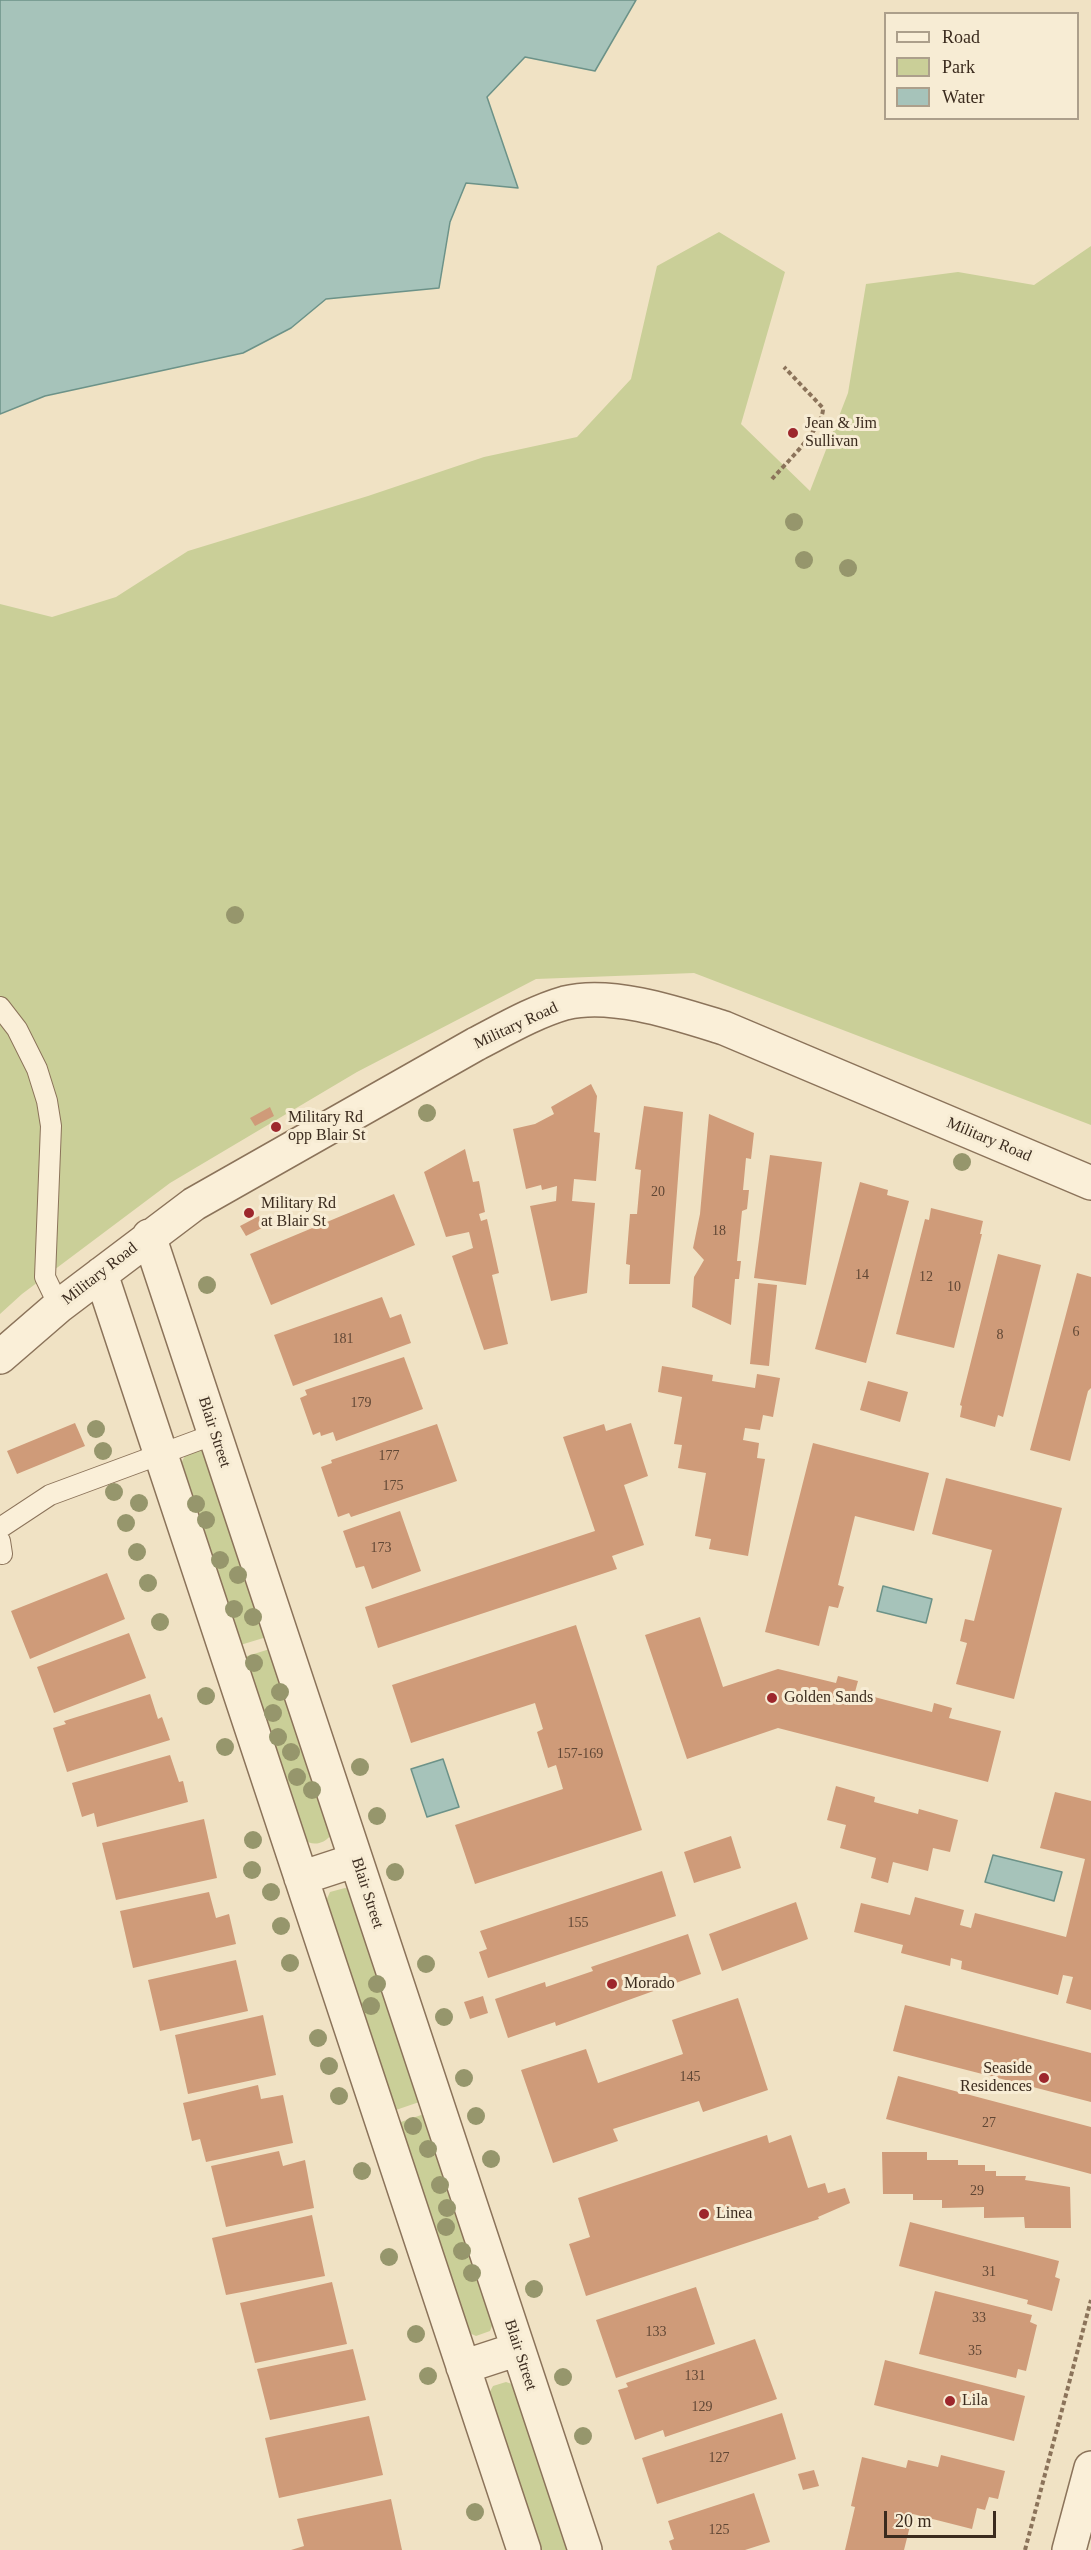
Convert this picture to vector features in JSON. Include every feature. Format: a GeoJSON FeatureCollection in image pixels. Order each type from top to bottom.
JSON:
{"type":"FeatureCollection","features":[{"type":"Feature","properties":{"kind":"street","name":"Military Road"},"geometry":{"type":"LineString","coordinates":[[0,1357],[59,1306],[194,1204],[476,1044],[542,1011],[566,1003],[590,1000],[670,1012],[724,1028],[1091,1183]]}},
{"type":"Feature","properties":{"kind":"street","name":"Blair Street"},"geometry":{"type":"LineString","coordinates":[[149,1236],[585,2550]]}},
{"type":"Feature","properties":{"kind":"street"},"geometry":{"type":"LineString","coordinates":[[100,1274],[524,2550]]}},
{"type":"Feature","properties":{"kind":"street"},"geometry":{"type":"LineString","coordinates":[[301,1878],[356,1860]]}},
{"type":"Feature","properties":{"kind":"street"},"geometry":{"type":"LineString","coordinates":[[463,2367],[518,2349]]}},
{"type":"Feature","properties":{"kind":"street"},"geometry":{"type":"LineString","coordinates":[[1069,2550],[1091,2468]]}},
{"type":"Feature","properties":{"kind":"lane"},"geometry":{"type":"LineString","coordinates":[[0,1007],[17,1029],[37,1069],[47,1101],[51,1126],[45,1277],[59,1306]]}},
{"type":"Feature","properties":{"kind":"lane"},"geometry":{"type":"LineString","coordinates":[[0,1528],[50,1495],[215,1434]]}},
{"type":"Feature","properties":{"kind":"path"},"geometry":{"type":"LineString","coordinates":[[772,479],[816,427],[823,414],[823,408],[784,367]]}},
{"type":"Feature","properties":{"kind":"path"},"geometry":{"type":"LineString","coordinates":[[1025,2550],[1091,2300]]}},
{"type":"Feature","properties":{"kind":"green space"},"geometry":{"type":"Polygon","coordinates":[[[719,232],[785,272],[741,424],[810,491],[848,393],[866,284],[958,272],[1034,285],[1091,246],[1091,1125],[694,973],[536,979],[357,1072],[170,1183],[22,1294],[0,1314],[0,604],[52,617],[116,597],[188,551],[368,496],[484,457],[577,437],[631,379],[657,266],[719,232]]]}},
{"type":"Feature","properties":{"kind":"green space"},"geometry":{"type":"Polygon","coordinates":[[[200,1450],[206,1451],[270,1636],[237,1646],[180,1465],[186,1454],[200,1450]]]}},
{"type":"Feature","properties":{"kind":"green space"},"geometry":{"type":"Polygon","coordinates":[[[273,1648],[331,1835],[321,1843],[302,1839],[241,1658],[273,1648]]]}},
{"type":"Feature","properties":{"kind":"green space"},"geometry":{"type":"Polygon","coordinates":[[[350,1889],[425,2100],[393,2111],[325,1903],[330,1892],[350,1889]]]}},
{"type":"Feature","properties":{"kind":"green space"},"geometry":{"type":"Polygon","coordinates":[[[427,2113],[494,2321],[490,2331],[476,2336],[465,2331],[395,2124],[427,2113]]]}},
{"type":"Feature","properties":{"kind":"green space"},"geometry":{"type":"Polygon","coordinates":[[[506,2382],[512,2384],[572,2550],[537,2550],[487,2397],[493,2386],[506,2382]]]}},
{"type":"Feature","properties":{"kind":"water"},"geometry":{"type":"Polygon","coordinates":[[[0,0],[636,0],[595,71],[525,57],[487,97],[518,188],[466,183],[450,222],[439,288],[326,299],[291,328],[243,353],[45,396],[0,414],[0,0]]]}},
{"type":"Feature","properties":{"kind":"water"},"geometry":{"type":"Polygon","coordinates":[[[883,1586],[932,1599],[926,1623],[877,1611],[883,1586]]]}},
{"type":"Feature","properties":{"kind":"water"},"geometry":{"type":"Polygon","coordinates":[[[443,1759],[459,1807],[427,1817],[411,1769],[443,1759]]]}},
{"type":"Feature","properties":{"kind":"water"},"geometry":{"type":"Polygon","coordinates":[[[993,1855],[1062,1872],[1054,1901],[985,1882],[993,1855]]]}},
{"type":"Feature","properties":{"kind":"building"},"geometry":{"type":"Polygon","coordinates":[[[591,1084],[597,1096],[594,1132],[600,1133],[596,1181],[574,1179],[572,1201],[595,1203],[587,1293],[551,1301],[530,1206],[556,1201],[557,1186],[542,1190],[541,1185],[526,1189],[513,1129],[535,1124],[554,1114],[551,1107],[591,1084]]]}},
{"type":"Feature","properties":{"kind":"building"},"geometry":{"type":"Polygon","coordinates":[[[644,1106],[683,1112],[670,1284],[629,1284],[630,1265],[626,1264],[630,1214],[637,1214],[641,1170],[635,1169],[644,1106]]]}},
{"type":"Feature","properties":{"kind":"building"},"geometry":{"type":"Polygon","coordinates":[[[270,1107],[274,1116],[255,1126],[250,1118],[270,1107]]]}},
{"type":"Feature","properties":{"kind":"building"},"geometry":{"type":"Polygon","coordinates":[[[709,1114],[754,1133],[751,1159],[746,1158],[743,1190],[749,1190],[747,1209],[742,1211],[737,1261],[741,1261],[739,1279],[735,1279],[731,1325],[692,1307],[694,1277],[704,1260],[693,1248],[700,1214],[709,1114]]]}},
{"type":"Feature","properties":{"kind":"building"},"geometry":{"type":"Polygon","coordinates":[[[465,1149],[473,1182],[479,1181],[485,1212],[479,1214],[481,1221],[487,1219],[499,1273],[492,1275],[508,1344],[484,1350],[452,1256],[473,1248],[469,1232],[446,1237],[424,1172],[465,1149]]]}},
{"type":"Feature","properties":{"kind":"building"},"geometry":{"type":"Polygon","coordinates":[[[770,1155],[822,1162],[806,1285],[754,1278],[770,1155]]]}},
{"type":"Feature","properties":{"kind":"building"},"geometry":{"type":"Polygon","coordinates":[[[860,1182],[888,1190],[887,1195],[909,1201],[866,1363],[815,1349],[860,1182]]]}},
{"type":"Feature","properties":{"kind":"building"},"geometry":{"type":"Polygon","coordinates":[[[394,1194],[415,1245],[271,1305],[250,1254],[394,1194]]]}},
{"type":"Feature","properties":{"kind":"building"},"geometry":{"type":"Polygon","coordinates":[[[931,1208],[983,1221],[980,1234],[982,1234],[954,1348],[896,1334],[925,1219],[929,1220],[931,1208]]]}},
{"type":"Feature","properties":{"kind":"building"},"geometry":{"type":"Polygon","coordinates":[[[259,1216],[264,1227],[246,1236],[240,1226],[259,1216]]]}},
{"type":"Feature","properties":{"kind":"building"},"geometry":{"type":"Polygon","coordinates":[[[998,1254],[1041,1265],[1003,1417],[998,1415],[995,1427],[960,1417],[962,1406],[960,1405],[998,1254]]]}},
{"type":"Feature","properties":{"kind":"building"},"geometry":{"type":"Polygon","coordinates":[[[1077,1273],[1091,1277],[1091,1388],[1088,1391],[1070,1461],[1030,1450],[1077,1273]]]}},
{"type":"Feature","properties":{"kind":"building"},"geometry":{"type":"Polygon","coordinates":[[[758,1283],[777,1285],[769,1366],[750,1364],[758,1283]]]}},
{"type":"Feature","properties":{"kind":"building"},"geometry":{"type":"Polygon","coordinates":[[[382,1297],[390,1318],[401,1314],[411,1343],[293,1386],[274,1335],[382,1297]]]}},
{"type":"Feature","properties":{"kind":"building"},"geometry":{"type":"Polygon","coordinates":[[[404,1357],[423,1409],[336,1441],[333,1432],[321,1436],[320,1432],[313,1435],[300,1398],[307,1395],[305,1390],[404,1357]]]}},
{"type":"Feature","properties":{"kind":"building"},"geometry":{"type":"Polygon","coordinates":[[[662,1366],[713,1375],[712,1381],[755,1388],[757,1374],[780,1378],[773,1417],[763,1415],[760,1430],[745,1428],[743,1440],[759,1443],[757,1458],[765,1459],[748,1556],[709,1549],[711,1539],[695,1536],[706,1473],[678,1468],[682,1445],[674,1444],[682,1397],[658,1392],[662,1366]]]}},
{"type":"Feature","properties":{"kind":"building"},"geometry":{"type":"Polygon","coordinates":[[[868,1381],[908,1392],[900,1422],[860,1410],[868,1381]]]}},
{"type":"Feature","properties":{"kind":"building"},"geometry":{"type":"Polygon","coordinates":[[[75,1423],[85,1446],[17,1474],[7,1451],[75,1423]]]}},
{"type":"Feature","properties":{"kind":"building"},"geometry":{"type":"Polygon","coordinates":[[[631,1423],[648,1476],[624,1485],[644,1545],[612,1556],[617,1569],[378,1648],[365,1607],[595,1531],[563,1437],[604,1424],[606,1431],[631,1423]]]}},
{"type":"Feature","properties":{"kind":"building"},"geometry":{"type":"Polygon","coordinates":[[[437,1424],[457,1481],[351,1517],[349,1513],[338,1517],[321,1467],[332,1463],[331,1460],[437,1424]]]}},
{"type":"Feature","properties":{"kind":"building"},"geometry":{"type":"Polygon","coordinates":[[[813,1443],[929,1473],[914,1531],[855,1516],[838,1585],[844,1587],[838,1608],[829,1606],[819,1646],[765,1632],[813,1443]]]}},
{"type":"Feature","properties":{"kind":"building"},"geometry":{"type":"Polygon","coordinates":[[[946,1478],[1062,1508],[1014,1699],[956,1684],[967,1643],[960,1641],[965,1619],[974,1621],[992,1550],[932,1534],[946,1478]]]}},
{"type":"Feature","properties":{"kind":"building"},"geometry":{"type":"Polygon","coordinates":[[[400,1511],[421,1571],[372,1589],[364,1566],[356,1568],[343,1531],[400,1511]]]}},
{"type":"Feature","properties":{"kind":"building"},"geometry":{"type":"Polygon","coordinates":[[[107,1573],[125,1619],[30,1659],[11,1611],[107,1573]]]}},
{"type":"Feature","properties":{"kind":"building","name":"Golden Sands"},"geometry":{"type":"Polygon","coordinates":[[[700,1617],[723,1687],[778,1669],[836,1683],[838,1676],[858,1681],[855,1692],[932,1712],[934,1703],[952,1708],[949,1718],[1001,1731],[988,1782],[778,1728],[687,1759],[645,1635],[700,1617]]]}},
{"type":"Feature","properties":{"kind":"building"},"geometry":{"type":"Polygon","coordinates":[[[576,1625],[642,1830],[475,1884],[455,1825],[563,1789],[556,1765],[548,1768],[537,1732],[543,1729],[535,1703],[411,1743],[392,1685],[576,1625]]]}},
{"type":"Feature","properties":{"kind":"building"},"geometry":{"type":"Polygon","coordinates":[[[129,1633],[146,1678],[54,1713],[37,1667],[129,1633]]]}},
{"type":"Feature","properties":{"kind":"building"},"geometry":{"type":"Polygon","coordinates":[[[150,1694],[158,1719],[162,1717],[170,1740],[67,1772],[53,1728],[66,1724],[64,1721],[150,1694]]]}},
{"type":"Feature","properties":{"kind":"building"},"geometry":{"type":"Polygon","coordinates":[[[170,1755],[179,1782],[183,1781],[188,1802],[97,1827],[94,1813],[82,1817],[72,1783],[170,1755]]]}},
{"type":"Feature","properties":{"kind":"building"},"geometry":{"type":"Polygon","coordinates":[[[836,1786],[875,1797],[874,1802],[918,1814],[919,1809],[958,1820],[950,1852],[933,1848],[928,1871],[893,1862],[888,1883],[871,1878],[876,1858],[840,1848],[846,1825],[827,1820],[836,1786]]]}},
{"type":"Feature","properties":{"kind":"building"},"geometry":{"type":"Polygon","coordinates":[[[1055,1792],[1091,1801],[1091,2010],[1066,2003],[1073,1977],[1063,1975],[1058,1995],[961,1969],[962,1961],[951,1958],[950,1966],[901,1953],[903,1945],[854,1932],[861,1903],[910,1915],[915,1897],[964,1910],[960,1925],[971,1928],[975,1913],[1066,1937],[1085,1859],[1040,1848],[1055,1792]]]}},
{"type":"Feature","properties":{"kind":"building"},"geometry":{"type":"Polygon","coordinates":[[[204,1819],[217,1878],[116,1900],[102,1843],[204,1819]]]}},
{"type":"Feature","properties":{"kind":"building"},"geometry":{"type":"Polygon","coordinates":[[[731,1836],[741,1868],[694,1883],[684,1852],[731,1836]]]}},
{"type":"Feature","properties":{"kind":"building"},"geometry":{"type":"Polygon","coordinates":[[[662,1871],[676,1916],[488,1978],[479,1952],[487,1949],[480,1931],[662,1871]]]}},
{"type":"Feature","properties":{"kind":"building"},"geometry":{"type":"Polygon","coordinates":[[[209,1892],[216,1918],[229,1914],[236,1944],[133,1968],[120,1911],[209,1892]]]}},
{"type":"Feature","properties":{"kind":"building"},"geometry":{"type":"Polygon","coordinates":[[[796,1902],[808,1939],[722,1971],[709,1934],[796,1902]]]}},
{"type":"Feature","properties":{"kind":"building","name":"Morado"},"geometry":{"type":"Polygon","coordinates":[[[688,1934],[701,1974],[556,2026],[555,2022],[508,2038],[495,1999],[545,1982],[546,1987],[593,1971],[591,1967],[688,1934]]]}},
{"type":"Feature","properties":{"kind":"building"},"geometry":{"type":"Polygon","coordinates":[[[236,1960],[248,2011],[160,2031],[148,1980],[236,1960]]]}},
{"type":"Feature","properties":{"kind":"building"},"geometry":{"type":"Polygon","coordinates":[[[483,1996],[488,2013],[470,2019],[464,2002],[483,1996]]]}},
{"type":"Feature","properties":{"kind":"building"},"geometry":{"type":"Polygon","coordinates":[[[738,1998],[768,2090],[703,2112],[699,2101],[613,2129],[618,2141],[553,2163],[521,2070],[586,2049],[598,2083],[683,2054],[672,2020],[738,1998]]]}},
{"type":"Feature","properties":{"kind":"building","name":"Seaside Residences"},"geometry":{"type":"Polygon","coordinates":[[[905,2005],[1091,2053],[1091,2102],[893,2051],[905,2005]]]}},
{"type":"Feature","properties":{"kind":"building"},"geometry":{"type":"Polygon","coordinates":[[[263,2015],[276,2075],[188,2094],[175,2035],[263,2015]]]}},
{"type":"Feature","properties":{"kind":"building"},"geometry":{"type":"Polygon","coordinates":[[[898,2076],[1091,2127],[1091,2174],[886,2119],[898,2076]]]}},
{"type":"Feature","properties":{"kind":"building"},"geometry":{"type":"Polygon","coordinates":[[[258,2085],[261,2099],[283,2095],[293,2143],[206,2162],[200,2139],[192,2141],[183,2103],[258,2085]]]}},
{"type":"Feature","properties":{"kind":"building","name":"Linea"},"geometry":{"type":"Polygon","coordinates":[[[767,2135],[769,2143],[791,2135],[808,2188],[825,2183],[828,2193],[845,2188],[850,2203],[818,2217],[819,2219],[586,2296],[569,2244],[590,2237],[578,2198],[767,2135]]]}},
{"type":"Feature","properties":{"kind":"building"},"geometry":{"type":"Polygon","coordinates":[[[279,2151],[283,2166],[305,2160],[314,2208],[226,2227],[211,2166],[279,2151]]]}},
{"type":"Feature","properties":{"kind":"building"},"geometry":{"type":"Polygon","coordinates":[[[882,2152],[927,2152],[927,2160],[958,2160],[958,2165],[985,2165],[985,2171],[996,2171],[996,2176],[1026,2176],[1025,2180],[1070,2187],[1071,2228],[1025,2228],[1024,2217],[984,2218],[984,2207],[942,2208],[942,2200],[913,2200],[913,2194],[883,2194],[882,2152]]]}},
{"type":"Feature","properties":{"kind":"building"},"geometry":{"type":"Polygon","coordinates":[[[312,2215],[325,2276],[226,2295],[212,2238],[312,2215]]]}},
{"type":"Feature","properties":{"kind":"building"},"geometry":{"type":"Polygon","coordinates":[[[910,2222],[1059,2261],[1055,2277],[1060,2279],[1052,2311],[1027,2304],[1028,2300],[899,2266],[910,2222]]]}},
{"type":"Feature","properties":{"kind":"building"},"geometry":{"type":"Polygon","coordinates":[[[332,2282],[347,2344],[255,2363],[240,2303],[332,2282]]]}},
{"type":"Feature","properties":{"kind":"building"},"geometry":{"type":"Polygon","coordinates":[[[696,2287],[715,2344],[616,2378],[596,2320],[696,2287]]]}},
{"type":"Feature","properties":{"kind":"building"},"geometry":{"type":"Polygon","coordinates":[[[935,2291],[1032,2315],[1030,2322],[1037,2325],[1026,2371],[1018,2369],[1016,2378],[919,2354],[935,2291]]]}},
{"type":"Feature","properties":{"kind":"building"},"geometry":{"type":"Polygon","coordinates":[[[755,2339],[777,2399],[665,2437],[663,2430],[635,2440],[618,2390],[628,2387],[626,2383],[755,2339]]]}},
{"type":"Feature","properties":{"kind":"building"},"geometry":{"type":"Polygon","coordinates":[[[353,2349],[366,2400],[270,2420],[257,2369],[353,2349]]]}},
{"type":"Feature","properties":{"kind":"building","name":"Lila"},"geometry":{"type":"Polygon","coordinates":[[[885,2360],[1025,2396],[1014,2441],[874,2405],[885,2360]]]}},
{"type":"Feature","properties":{"kind":"building"},"geometry":{"type":"Polygon","coordinates":[[[782,2413],[796,2459],[657,2504],[642,2458],[782,2413]]]}},
{"type":"Feature","properties":{"kind":"building"},"geometry":{"type":"Polygon","coordinates":[[[369,2416],[383,2475],[279,2498],[265,2438],[369,2416]]]}},
{"type":"Feature","properties":{"kind":"building"},"geometry":{"type":"Polygon","coordinates":[[[941,2455],[1005,2471],[998,2499],[989,2497],[985,2510],[977,2508],[972,2529],[913,2514],[904,2550],[845,2550],[855,2507],[851,2506],[862,2457],[906,2468],[908,2460],[938,2467],[941,2455]]]}},
{"type":"Feature","properties":{"kind":"building"},"geometry":{"type":"Polygon","coordinates":[[[814,2470],[819,2486],[803,2490],[798,2474],[814,2470]]]}},
{"type":"Feature","properties":{"kind":"building"},"geometry":{"type":"Polygon","coordinates":[[[754,2493],[770,2542],[745,2550],[672,2550],[669,2541],[674,2539],[668,2521],[754,2493]]]}},
{"type":"Feature","properties":{"kind":"building"},"geometry":{"type":"Polygon","coordinates":[[[391,2499],[402,2550],[291,2550],[304,2546],[297,2519],[391,2499]]]}},
{"type":"Feature","properties":{"kind":"place","name":"Jean & Jim Sullivan"},"geometry":{"type":"Point","coordinates":[793,433]}},
{"type":"Feature","properties":{"kind":"place","name":"Military Rd opp Blair St"},"geometry":{"type":"Point","coordinates":[276,1127]}},
{"type":"Feature","properties":{"kind":"place","name":"Military Rd at Blair St"},"geometry":{"type":"Point","coordinates":[249,1213]}},
{"type":"Feature","properties":{"kind":"place","name":"Golden Sands"},"geometry":{"type":"Point","coordinates":[772,1698]}},
{"type":"Feature","properties":{"kind":"place","name":"Morado"},"geometry":{"type":"Point","coordinates":[612,1984]}},
{"type":"Feature","properties":{"kind":"place","name":"Seaside Residences"},"geometry":{"type":"Point","coordinates":[1044,2078]}},
{"type":"Feature","properties":{"kind":"place","name":"Linea"},"geometry":{"type":"Point","coordinates":[704,2214]}},
{"type":"Feature","properties":{"kind":"place","name":"Lila"},"geometry":{"type":"Point","coordinates":[950,2401]}}]}
